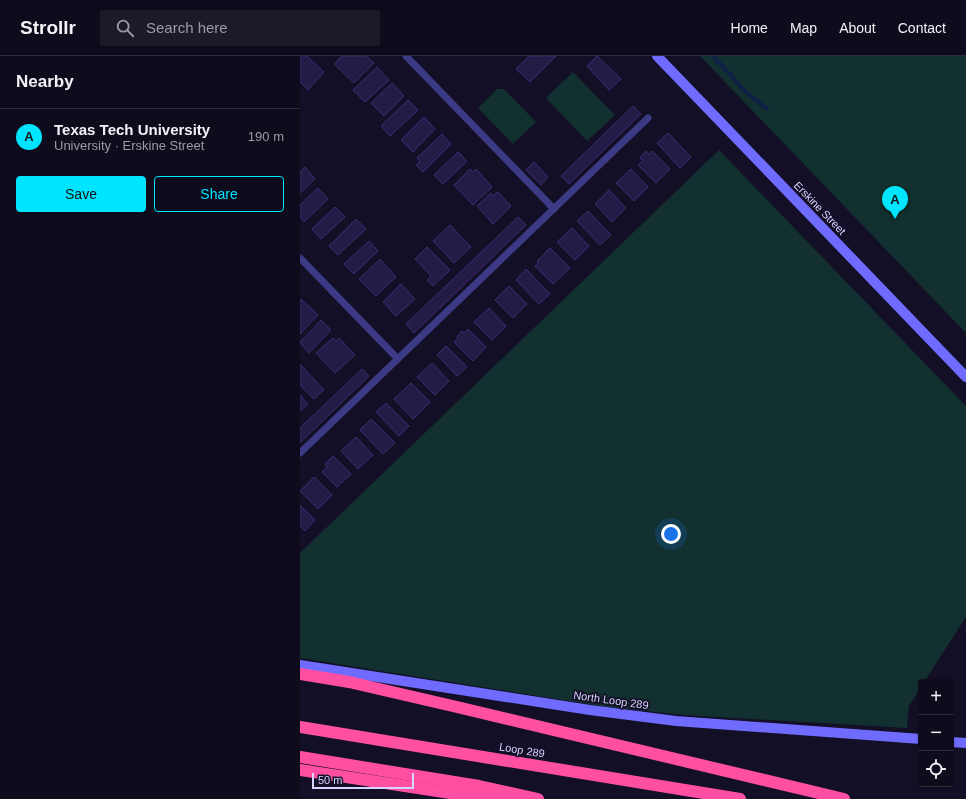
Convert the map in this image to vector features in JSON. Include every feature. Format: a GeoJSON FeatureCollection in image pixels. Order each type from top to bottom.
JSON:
{"type":"FeatureCollection","features":[{"type":"Feature","properties":{"kind":"highway"},"geometry":{"type":"LineString","coordinates":[[300,674],[349,682],[456,706],[844,799]]}},
{"type":"Feature","properties":{"kind":"highway","name":"Loop 289"},"geometry":{"type":"LineString","coordinates":[[300,727],[740,799]]}},
{"type":"Feature","properties":{"kind":"highway"},"geometry":{"type":"LineString","coordinates":[[300,757],[479,786],[533,798]]}},
{"type":"Feature","properties":{"kind":"highway"},"geometry":{"type":"LineString","coordinates":[[300,770],[476,797],[533,798]]}},
{"type":"Feature","properties":{"kind":"main road","name":"Erskine Street"},"geometry":{"type":"LineString","coordinates":[[657,56],[966,377]]}},
{"type":"Feature","properties":{"kind":"main road","name":"North Loop 289"},"geometry":{"type":"LineString","coordinates":[[300,665],[590,710],[676,721],[918,739]]}},
{"type":"Feature","properties":{"kind":"main road"},"geometry":{"type":"LineString","coordinates":[[954,742],[966,743]]}},
{"type":"Feature","properties":{"kind":"lane"},"geometry":{"type":"LineString","coordinates":[[406,56],[554,209]]}},
{"type":"Feature","properties":{"kind":"lane"},"geometry":{"type":"LineString","coordinates":[[300,453],[648,118]]}},
{"type":"Feature","properties":{"kind":"lane"},"geometry":{"type":"LineString","coordinates":[[300,258],[398,360]]}},
{"type":"Feature","properties":{"kind":"green space"},"geometry":{"type":"Polygon","coordinates":[[[700,56],[966,56],[966,333],[700,56]]]}},
{"type":"Feature","properties":{"kind":"green space"},"geometry":{"type":"Polygon","coordinates":[[[573,72],[615,115],[587,141],[546,98],[573,72]]]}},
{"type":"Feature","properties":{"kind":"green space"},"geometry":{"type":"Polygon","coordinates":[[[497,89],[504,89],[536,122],[513,144],[478,108],[497,89]]]}},
{"type":"Feature","properties":{"kind":"green space"},"geometry":{"type":"Polygon","coordinates":[[[719,150],[966,406],[966,617],[926,679],[918,679],[918,692],[909,706],[907,728],[684,715],[601,706],[300,658],[300,553],[719,150]]]}},
{"type":"Feature","properties":{"kind":"building"},"geometry":{"type":"Polygon","coordinates":[[[300,56],[307,56],[324,72],[308,90],[300,82],[300,56]]]}},
{"type":"Feature","properties":{"kind":"building"},"geometry":{"type":"Polygon","coordinates":[[[342,56],[366,56],[374,63],[354,83],[334,64],[342,56]]]}},
{"type":"Feature","properties":{"kind":"building"},"geometry":{"type":"Polygon","coordinates":[[[529,56],[556,56],[530,82],[516,69],[529,56]]]}},
{"type":"Feature","properties":{"kind":"building"},"geometry":{"type":"Polygon","coordinates":[[[597,56],[621,79],[609,90],[587,66],[597,56]]]}},
{"type":"Feature","properties":{"kind":"building"},"geometry":{"type":"Polygon","coordinates":[[[377,67],[389,80],[365,102],[353,90],[377,67]]]}},
{"type":"Feature","properties":{"kind":"building"},"geometry":{"type":"Polygon","coordinates":[[[392,83],[404,96],[384,116],[371,103],[392,83]]]}},
{"type":"Feature","properties":{"kind":"building"},"geometry":{"type":"Polygon","coordinates":[[[408,100],[418,110],[390,136],[381,126],[408,100]]]}},
{"type":"Feature","properties":{"kind":"building"},"geometry":{"type":"Polygon","coordinates":[[[633,106],[641,114],[569,184],[561,176],[633,106]]]}},
{"type":"Feature","properties":{"kind":"building"},"geometry":{"type":"Polygon","coordinates":[[[424,117],[435,129],[413,152],[401,140],[424,117]]]}},
{"type":"Feature","properties":{"kind":"building"},"geometry":{"type":"Polygon","coordinates":[[[668,133],[691,157],[680,168],[657,143],[668,133]]]}},
{"type":"Feature","properties":{"kind":"building"},"geometry":{"type":"Polygon","coordinates":[[[442,134],[451,144],[423,172],[416,165],[420,161],[417,158],[442,134]]]}},
{"type":"Feature","properties":{"kind":"building"},"geometry":{"type":"Polygon","coordinates":[[[646,151],[649,154],[652,151],[670,169],[656,183],[638,165],[643,161],[640,158],[646,151]]]}},
{"type":"Feature","properties":{"kind":"building"},"geometry":{"type":"Polygon","coordinates":[[[458,152],[467,161],[443,184],[434,175],[458,152]]]}},
{"type":"Feature","properties":{"kind":"building"},"geometry":{"type":"Polygon","coordinates":[[[534,162],[548,177],[541,185],[526,170],[534,162]]]}},
{"type":"Feature","properties":{"kind":"building"},"geometry":{"type":"Polygon","coordinates":[[[305,167],[315,179],[300,193],[300,172],[305,167]]]}},
{"type":"Feature","properties":{"kind":"building"},"geometry":{"type":"Polygon","coordinates":[[[470,169],[473,172],[476,169],[492,187],[473,205],[454,185],[470,169]]]}},
{"type":"Feature","properties":{"kind":"building"},"geometry":{"type":"Polygon","coordinates":[[[631,169],[648,187],[634,201],[616,183],[631,169]]]}},
{"type":"Feature","properties":{"kind":"building"},"geometry":{"type":"Polygon","coordinates":[[[318,188],[328,199],[304,222],[300,217],[300,205],[318,188]]]}},
{"type":"Feature","properties":{"kind":"building"},"geometry":{"type":"Polygon","coordinates":[[[609,190],[626,208],[612,222],[595,204],[609,190]]]}},
{"type":"Feature","properties":{"kind":"building"},"geometry":{"type":"Polygon","coordinates":[[[498,192],[511,206],[493,224],[477,206],[491,193],[493,196],[498,192]]]}},
{"type":"Feature","properties":{"kind":"building"},"geometry":{"type":"Polygon","coordinates":[[[335,207],[345,217],[321,239],[312,229],[335,207]]]}},
{"type":"Feature","properties":{"kind":"building"},"geometry":{"type":"Polygon","coordinates":[[[588,211],[611,235],[600,245],[577,221],[588,211]]]}},
{"type":"Feature","properties":{"kind":"building"},"geometry":{"type":"Polygon","coordinates":[[[518,217],[526,225],[414,333],[406,324],[518,217]]]}},
{"type":"Feature","properties":{"kind":"building"},"geometry":{"type":"Polygon","coordinates":[[[356,219],[366,229],[338,255],[329,246],[356,219]]]}},
{"type":"Feature","properties":{"kind":"building"},"geometry":{"type":"Polygon","coordinates":[[[450,225],[471,247],[454,263],[433,241],[450,225]]]}},
{"type":"Feature","properties":{"kind":"building"},"geometry":{"type":"Polygon","coordinates":[[[572,228],[589,246],[575,260],[557,242],[572,228]]]}},
{"type":"Feature","properties":{"kind":"building"},"geometry":{"type":"Polygon","coordinates":[[[369,241],[378,251],[354,274],[344,264],[369,241]]]}},
{"type":"Feature","properties":{"kind":"building"},"geometry":{"type":"Polygon","coordinates":[[[427,247],[450,270],[433,286],[427,280],[431,276],[415,259],[427,247]]]}},
{"type":"Feature","properties":{"kind":"building"},"geometry":{"type":"Polygon","coordinates":[[[550,248],[570,268],[553,284],[535,266],[538,263],[537,261],[550,248]]]}},
{"type":"Feature","properties":{"kind":"building"},"geometry":{"type":"Polygon","coordinates":[[[380,259],[396,277],[376,296],[359,279],[380,259]]]}},
{"type":"Feature","properties":{"kind":"building"},"geometry":{"type":"Polygon","coordinates":[[[526,269],[550,294],[539,304],[516,280],[526,269]]]}},
{"type":"Feature","properties":{"kind":"building"},"geometry":{"type":"Polygon","coordinates":[[[401,284],[415,299],[396,316],[383,302],[401,284]]]}},
{"type":"Feature","properties":{"kind":"building"},"geometry":{"type":"Polygon","coordinates":[[[509,286],[527,304],[513,318],[495,300],[509,286]]]}},
{"type":"Feature","properties":{"kind":"building"},"geometry":{"type":"Polygon","coordinates":[[[301,299],[318,315],[300,334],[300,300],[301,299]]]}},
{"type":"Feature","properties":{"kind":"building"},"geometry":{"type":"Polygon","coordinates":[[[489,308],[506,326],[492,340],[474,322],[489,308]]]}},
{"type":"Feature","properties":{"kind":"building"},"geometry":{"type":"Polygon","coordinates":[[[321,320],[331,330],[309,353],[300,342],[321,320]]]}},
{"type":"Feature","properties":{"kind":"building"},"geometry":{"type":"Polygon","coordinates":[[[468,329],[486,347],[473,361],[454,342],[462,331],[464,333],[468,329]]]}},
{"type":"Feature","properties":{"kind":"building"},"geometry":{"type":"Polygon","coordinates":[[[333,338],[336,341],[339,338],[355,355],[335,373],[316,353],[333,338]]]}},
{"type":"Feature","properties":{"kind":"building"},"geometry":{"type":"Polygon","coordinates":[[[446,346],[467,367],[457,376],[437,355],[446,346]]]}},
{"type":"Feature","properties":{"kind":"building"},"geometry":{"type":"Polygon","coordinates":[[[432,363],[449,381],[435,395],[417,377],[432,363]]]}},
{"type":"Feature","properties":{"kind":"building"},"geometry":{"type":"Polygon","coordinates":[[[300,364],[324,390],[314,399],[300,385],[300,364]]]}},
{"type":"Feature","properties":{"kind":"building"},"geometry":{"type":"Polygon","coordinates":[[[362,369],[369,376],[300,443],[300,428],[362,369]]]}},
{"type":"Feature","properties":{"kind":"building"},"geometry":{"type":"Polygon","coordinates":[[[411,383],[430,402],[413,419],[394,399],[411,383]]]}},
{"type":"Feature","properties":{"kind":"building"},"geometry":{"type":"Polygon","coordinates":[[[300,395],[308,404],[300,411],[300,395]]]}},
{"type":"Feature","properties":{"kind":"building"},"geometry":{"type":"Polygon","coordinates":[[[386,403],[409,426],[399,436],[376,412],[386,403]]]}},
{"type":"Feature","properties":{"kind":"building"},"geometry":{"type":"Polygon","coordinates":[[[371,419],[395,443],[383,454],[360,430],[371,419]]]}},
{"type":"Feature","properties":{"kind":"building"},"geometry":{"type":"Polygon","coordinates":[[[356,437],[373,455],[358,469],[341,451],[356,437]]]}},
{"type":"Feature","properties":{"kind":"building"},"geometry":{"type":"Polygon","coordinates":[[[333,456],[351,474],[337,487],[322,472],[327,467],[325,464],[333,456]]]}},
{"type":"Feature","properties":{"kind":"building"},"geometry":{"type":"Polygon","coordinates":[[[314,477],[332,495],[318,509],[300,491],[314,477]]]}},
{"type":"Feature","properties":{"kind":"building"},"geometry":{"type":"Polygon","coordinates":[[[300,505],[315,520],[305,531],[300,526],[300,505]]]}},
{"type":"Feature","properties":{"kind":"waterway"},"geometry":{"type":"LineString","coordinates":[[713,56],[746,92],[767,109]]}},
{"type":"Feature","properties":{"kind":"place","name":"Texas Tech University"},"geometry":{"type":"Point","coordinates":[895,219]}}]}
